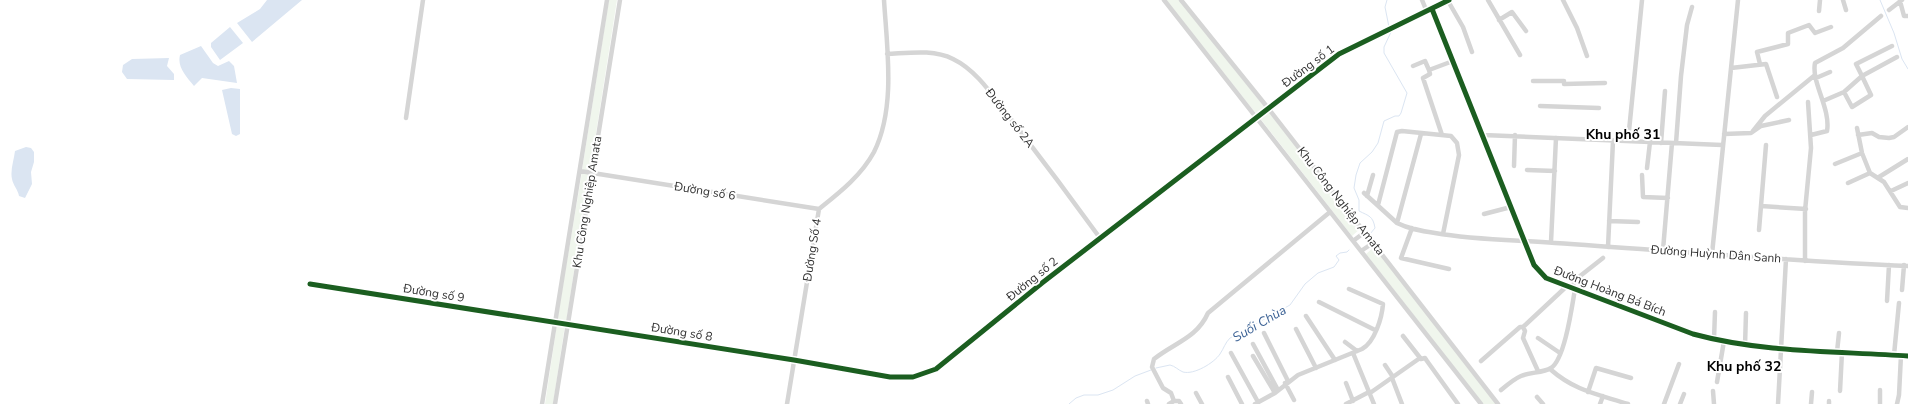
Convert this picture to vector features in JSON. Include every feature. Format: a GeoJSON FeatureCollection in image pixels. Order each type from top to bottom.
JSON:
{"type":"FeatureCollection","features":[{"type":"Feature","properties":{"kind":"street"},"geometry":{"type":"LineString","coordinates":[[406,118],[423,0]]}},
{"type":"Feature","properties":{"kind":"street","name":"Khu Công Nghiệp Amata"},"geometry":{"type":"LineString","coordinates":[[542,404],[607,0]]}},
{"type":"Feature","properties":{"kind":"street","name":"Khu Công Nghiệp Amata"},"geometry":{"type":"LineString","coordinates":[[555,404],[620,0]]}},
{"type":"Feature","properties":{"kind":"street","name":"Đường Số 4"},"geometry":{"type":"LineString","coordinates":[[787,404],[819,209],[852,181],[874,151],[884,126],[886,112],[887,54],[884,0]]}},
{"type":"Feature","properties":{"kind":"street","name":"Khu Công Nghiệp Amata"},"geometry":{"type":"LineString","coordinates":[[1164,0],[1481,404]]}},
{"type":"Feature","properties":{"kind":"street","name":"Khu Công Nghiệp Amata"},"geometry":{"type":"LineString","coordinates":[[1181,0],[1268,108],[1498,404]]}},
{"type":"Feature","properties":{"kind":"street","name":"Đường Hoàng Bá Bích"},"geometry":{"type":"LineString","coordinates":[[1422,0],[1430,10],[1453,61],[1534,265],[1546,278],[1693,334],[1745,346],[1780,350],[1908,356]]}},
{"type":"Feature","properties":{"kind":"street"},"geometry":{"type":"LineString","coordinates":[[1449,0],[1463,26],[1472,52]]}},
{"type":"Feature","properties":{"kind":"street","name":"Đường số 1"},"geometry":{"type":"LineString","coordinates":[[1257,118],[1339,54],[1449,0]]}},
{"type":"Feature","properties":{"kind":"street"},"geometry":{"type":"LineString","coordinates":[[1488,0],[1520,55]]}},
{"type":"Feature","properties":{"kind":"street"},"geometry":{"type":"LineString","coordinates":[[1563,0],[1577,28],[1587,56]]}},
{"type":"Feature","properties":{"kind":"street"},"geometry":{"type":"LineString","coordinates":[[1628,141],[1642,0]]}},
{"type":"Feature","properties":{"kind":"street"},"geometry":{"type":"LineString","coordinates":[[1712,254],[1738,0]]}},
{"type":"Feature","properties":{"kind":"street"},"geometry":{"type":"LineString","coordinates":[[1819,11],[1820,0]]}},
{"type":"Feature","properties":{"kind":"street"},"geometry":{"type":"LineString","coordinates":[[1843,0],[1846,10]]}},
{"type":"Feature","properties":{"kind":"street"},"geometry":{"type":"LineString","coordinates":[[1889,10],[1901,1],[1904,16],[1908,16]]}},
{"type":"Feature","properties":{"kind":"street"},"geometry":{"type":"LineString","coordinates":[[1663,250],[1687,25],[1692,7]]}},
{"type":"Feature","properties":{"kind":"street"},"geometry":{"type":"LineString","coordinates":[[1499,20],[1512,12],[1526,31]]}},
{"type":"Feature","properties":{"kind":"street"},"geometry":{"type":"LineString","coordinates":[[1811,135],[1827,131],[1828,125],[1814,66],[1817,61],[1842,48],[1881,16]]}},
{"type":"Feature","properties":{"kind":"street"},"geometry":{"type":"LineString","coordinates":[[1760,64],[1757,52],[1788,44],[1788,32],[1810,25],[1815,33],[1831,27]]}},
{"type":"Feature","properties":{"kind":"street"},"geometry":{"type":"LineString","coordinates":[[1844,92],[1852,106],[1871,95],[1856,64],[1892,46]]}},
{"type":"Feature","properties":{"kind":"street","name":"Đường số 2A"},"geometry":{"type":"LineString","coordinates":[[887,54],[923,52],[938,55],[952,58],[970,71],[984,85],[1030,144],[1100,238]]}},
{"type":"Feature","properties":{"kind":"street"},"geometry":{"type":"LineString","coordinates":[[1823,101],[1844,92],[1862,76],[1897,57]]}},
{"type":"Feature","properties":{"kind":"street"},"geometry":{"type":"LineString","coordinates":[[1413,66],[1425,61],[1429,70],[1430,74],[1423,78],[1423,80],[1442,135]]}},
{"type":"Feature","properties":{"kind":"street"},"geometry":{"type":"LineString","coordinates":[[1429,70],[1453,61]]}},
{"type":"Feature","properties":{"kind":"street"},"geometry":{"type":"LineString","coordinates":[[1731,68],[1760,64],[1768,65],[1777,96]]}},
{"type":"Feature","properties":{"kind":"street"},"geometry":{"type":"LineString","coordinates":[[1753,132],[1765,116],[1816,77],[1830,72]]}},
{"type":"Feature","properties":{"kind":"street"},"geometry":{"type":"LineString","coordinates":[[1533,81],[1605,83]]}},
{"type":"Feature","properties":{"kind":"street"},"geometry":{"type":"LineString","coordinates":[[1661,143],[1665,91]]}},
{"type":"Feature","properties":{"kind":"street"},"geometry":{"type":"LineString","coordinates":[[1805,261],[1806,208],[1811,135],[1808,102]]}},
{"type":"Feature","properties":{"kind":"street"},"geometry":{"type":"LineString","coordinates":[[1540,106],[1599,108]]}},
{"type":"Feature","properties":{"kind":"street","name":"Đường số 2"},"geometry":{"type":"LineString","coordinates":[[794,360],[890,377],[913,377],[932,371],[1100,238],[1257,118]]}},
{"type":"Feature","properties":{"kind":"street"},"geometry":{"type":"LineString","coordinates":[[1724,134],[1753,132],[1761,126],[1790,120]]}},
{"type":"Feature","properties":{"kind":"street"},"geometry":{"type":"LineString","coordinates":[[1858,135],[1872,133],[1879,137],[1889,138],[1894,137],[1908,127]]}},
{"type":"Feature","properties":{"kind":"street"},"geometry":{"type":"LineString","coordinates":[[1857,128],[1862,153],[1870,173],[1879,177],[1891,191],[1900,207],[1908,208]]}},
{"type":"Feature","properties":{"kind":"street"},"geometry":{"type":"LineString","coordinates":[[1378,206],[1397,132],[1402,131],[1454,137],[1457,143],[1459,155],[1443,234]]}},
{"type":"Feature","properties":{"kind":"street"},"geometry":{"type":"LineString","coordinates":[[1373,175],[1366,194],[1397,223],[1421,134]]}},
{"type":"Feature","properties":{"kind":"street"},"geometry":{"type":"LineString","coordinates":[[1483,135],[1515,135],[1613,141],[1722,145]]}},
{"type":"Feature","properties":{"kind":"street"},"geometry":{"type":"LineString","coordinates":[[1514,166],[1515,135]]}},
{"type":"Feature","properties":{"kind":"street"},"geometry":{"type":"LineString","coordinates":[[1551,242],[1556,138]]}},
{"type":"Feature","properties":{"kind":"street"},"geometry":{"type":"LineString","coordinates":[[1608,247],[1613,141]]}},
{"type":"Feature","properties":{"kind":"street"},"geometry":{"type":"LineString","coordinates":[[1647,168],[1650,142]]}},
{"type":"Feature","properties":{"kind":"street"},"geometry":{"type":"LineString","coordinates":[[1759,230],[1766,145]]}},
{"type":"Feature","properties":{"kind":"street"},"geometry":{"type":"LineString","coordinates":[[1835,164],[1862,153]]}},
{"type":"Feature","properties":{"kind":"street"},"geometry":{"type":"LineString","coordinates":[[1879,177],[1908,159]]}},
{"type":"Feature","properties":{"kind":"street"},"geometry":{"type":"LineString","coordinates":[[1527,170],[1555,171]]}},
{"type":"Feature","properties":{"kind":"street","name":"Đường số 6"},"geometry":{"type":"LineString","coordinates":[[580,171],[819,209]]}},
{"type":"Feature","properties":{"kind":"street"},"geometry":{"type":"LineString","coordinates":[[1848,183],[1870,173]]}},
{"type":"Feature","properties":{"kind":"street"},"geometry":{"type":"LineString","coordinates":[[1642,174],[1644,197],[1668,198]]}},
{"type":"Feature","properties":{"kind":"street"},"geometry":{"type":"LineString","coordinates":[[1891,191],[1908,183]]}},
{"type":"Feature","properties":{"kind":"street"},"geometry":{"type":"LineString","coordinates":[[1761,206],[1806,208]]}},
{"type":"Feature","properties":{"kind":"street"},"geometry":{"type":"LineString","coordinates":[[1484,214],[1511,207]]}},
{"type":"Feature","properties":{"kind":"street"},"geometry":{"type":"LineString","coordinates":[[1174,401],[1171,393],[1163,388],[1153,369],[1154,359],[1192,335],[1204,323],[1208,313],[1330,212]]}},
{"type":"Feature","properties":{"kind":"street"},"geometry":{"type":"LineString","coordinates":[[1609,221],[1638,222]]}},
{"type":"Feature","properties":{"kind":"street","name":"Đường Huỳnh Dân Sanh"},"geometry":{"type":"LineString","coordinates":[[1397,223],[1412,228],[1483,240],[1551,242],[1786,260],[1906,266]]}},
{"type":"Feature","properties":{"kind":"street"},"geometry":{"type":"LineString","coordinates":[[1412,228],[1402,258],[1449,269]]}},
{"type":"Feature","properties":{"kind":"street"},"geometry":{"type":"LineString","coordinates":[[1353,241],[1364,232]]}},
{"type":"Feature","properties":{"kind":"street"},"geometry":{"type":"LineString","coordinates":[[1362,252],[1373,242]]}},
{"type":"Feature","properties":{"kind":"street"},"geometry":{"type":"LineString","coordinates":[[1501,390],[1522,376],[1550,369],[1554,366],[1560,353],[1571,318],[1572,288],[1575,280],[1603,258]]}},
{"type":"Feature","properties":{"kind":"street"},"geometry":{"type":"LineString","coordinates":[[1778,404],[1786,260]]}},
{"type":"Feature","properties":{"kind":"street"},"geometry":{"type":"LineString","coordinates":[[1887,301],[1889,265]]}},
{"type":"Feature","properties":{"kind":"street"},"geometry":{"type":"LineString","coordinates":[[1902,290],[1906,266]]}},
{"type":"Feature","properties":{"kind":"street","name":"Đường số 9"},"geometry":{"type":"LineString","coordinates":[[310,284],[567,324]]}},
{"type":"Feature","properties":{"kind":"street"},"geometry":{"type":"LineString","coordinates":[[1481,361],[1520,328],[1572,288]]}},
{"type":"Feature","properties":{"kind":"street"},"geometry":{"type":"LineString","coordinates":[[1231,353],[1259,403],[1287,382],[1366,347],[1376,330],[1382,303],[1349,289]]}},
{"type":"Feature","properties":{"kind":"street"},"geometry":{"type":"LineString","coordinates":[[1319,302],[1376,330]]}},
{"type":"Feature","properties":{"kind":"street"},"geometry":{"type":"LineString","coordinates":[[1894,355],[1899,304]]}},
{"type":"Feature","properties":{"kind":"street"},"geometry":{"type":"LineString","coordinates":[[1714,339],[1715,312]]}},
{"type":"Feature","properties":{"kind":"street"},"geometry":{"type":"LineString","coordinates":[[1745,346],[1746,313]]}},
{"type":"Feature","properties":{"kind":"street"},"geometry":{"type":"LineString","coordinates":[[1306,316],[1335,360]]}},
{"type":"Feature","properties":{"kind":"street","name":"Đường số 8"},"geometry":{"type":"LineString","coordinates":[[567,324],[794,360]]}},
{"type":"Feature","properties":{"kind":"street"},"geometry":{"type":"LineString","coordinates":[[1523,327],[1523,338],[1538,371]]}},
{"type":"Feature","properties":{"kind":"street"},"geometry":{"type":"LineString","coordinates":[[1296,329],[1316,368]]}},
{"type":"Feature","properties":{"kind":"street"},"geometry":{"type":"LineString","coordinates":[[1264,333],[1294,400]]}},
{"type":"Feature","properties":{"kind":"street"},"geometry":{"type":"LineString","coordinates":[[1839,333],[1840,391]]}},
{"type":"Feature","properties":{"kind":"street"},"geometry":{"type":"LineString","coordinates":[[1404,336],[1420,358]]}},
{"type":"Feature","properties":{"kind":"street"},"geometry":{"type":"LineString","coordinates":[[1538,338],[1560,353]]}},
{"type":"Feature","properties":{"kind":"street"},"geometry":{"type":"LineString","coordinates":[[1717,382],[1724,341]]}},
{"type":"Feature","properties":{"kind":"street"},"geometry":{"type":"LineString","coordinates":[[1345,342],[1355,352],[1374,404]]}},
{"type":"Feature","properties":{"kind":"street"},"geometry":{"type":"LineString","coordinates":[[1253,344],[1276,391]]}},
{"type":"Feature","properties":{"kind":"street"},"geometry":{"type":"LineString","coordinates":[[1897,404],[1899,395],[1901,355]]}},
{"type":"Feature","properties":{"kind":"street"},"geometry":{"type":"LineString","coordinates":[[1254,356],[1276,391]]}},
{"type":"Feature","properties":{"kind":"street"},"geometry":{"type":"LineString","coordinates":[[1346,404],[1369,393],[1420,358],[1425,358],[1458,404]]}},
{"type":"Feature","properties":{"kind":"street"},"geometry":{"type":"LineString","coordinates":[[1664,404],[1679,364]]}},
{"type":"Feature","properties":{"kind":"street"},"geometry":{"type":"LineString","coordinates":[[1385,365],[1392,377],[1402,404]]}},
{"type":"Feature","properties":{"kind":"street"},"geometry":{"type":"LineString","coordinates":[[1588,392],[1596,368],[1631,378]]}},
{"type":"Feature","properties":{"kind":"street"},"geometry":{"type":"LineString","coordinates":[[1550,369],[1563,381],[1588,392],[1628,404]]}},
{"type":"Feature","properties":{"kind":"street"},"geometry":{"type":"LineString","coordinates":[[1228,377],[1242,404]]}},
{"type":"Feature","properties":{"kind":"street"},"geometry":{"type":"LineString","coordinates":[[1346,383],[1353,400]]}},
{"type":"Feature","properties":{"kind":"street"},"geometry":{"type":"LineString","coordinates":[[1880,390],[1880,404]]}},
{"type":"Feature","properties":{"kind":"street"},"geometry":{"type":"LineString","coordinates":[[1713,391],[1714,404]]}},
{"type":"Feature","properties":{"kind":"street"},"geometry":{"type":"LineString","coordinates":[[1811,404],[1812,392]]}},
{"type":"Feature","properties":{"kind":"street"},"geometry":{"type":"LineString","coordinates":[[1196,393],[1202,404]]}},
{"type":"Feature","properties":{"kind":"street"},"geometry":{"type":"LineString","coordinates":[[1680,404],[1684,394]]}},
{"type":"Feature","properties":{"kind":"street"},"geometry":{"type":"LineString","coordinates":[[1600,404],[1603,396]]}},
{"type":"Feature","properties":{"kind":"street"},"geometry":{"type":"LineString","coordinates":[[1537,398],[1543,404]]}},
{"type":"Feature","properties":{"kind":"street"},"geometry":{"type":"LineString","coordinates":[[1169,404],[1179,400],[1181,404]]}},
{"type":"Feature","properties":{"kind":"shaded area"},"geometry":{"type":"Polygon","coordinates":[[[267,0],[302,0],[252,42],[237,23],[260,9],[267,0]]]}},
{"type":"Feature","properties":{"kind":"shaded area"},"geometry":{"type":"Polygon","coordinates":[[[609,0],[617,0],[590,171],[582,170],[609,0]]]}},
{"type":"Feature","properties":{"kind":"shaded area"},"geometry":{"type":"Polygon","coordinates":[[[1166,0],[1179,0],[1266,109],[1258,116],[1166,0]]]}},
{"type":"Feature","properties":{"kind":"shaded area"},"geometry":{"type":"Polygon","coordinates":[[[230,27],[243,43],[220,60],[211,47],[211,43],[230,27]]]}},
{"type":"Feature","properties":{"kind":"shaded area"},"geometry":{"type":"Polygon","coordinates":[[[201,46],[213,63],[218,66],[229,61],[234,66],[237,83],[202,78],[194,86],[185,75],[179,59],[180,55],[201,46]]]}},
{"type":"Feature","properties":{"kind":"shaded area"},"geometry":{"type":"Polygon","coordinates":[[[169,58],[167,66],[174,74],[174,80],[127,79],[122,72],[123,65],[132,59],[169,58]]]}},
{"type":"Feature","properties":{"kind":"shaded area"},"geometry":{"type":"Polygon","coordinates":[[[231,88],[240,89],[240,134],[236,136],[232,134],[222,90],[231,88]]]}},
{"type":"Feature","properties":{"kind":"shaded area"},"geometry":{"type":"Polygon","coordinates":[[[1267,110],[1360,229],[1352,236],[1259,117],[1267,110]]]}},
{"type":"Feature","properties":{"kind":"shaded area"},"geometry":{"type":"Polygon","coordinates":[[[26,147],[31,148],[34,152],[34,162],[31,172],[32,184],[25,198],[19,196],[11,172],[15,151],[26,147]]]}},
{"type":"Feature","properties":{"kind":"shaded area"},"geometry":{"type":"Polygon","coordinates":[[[582,172],[589,174],[566,323],[557,321],[582,172]]]}},
{"type":"Feature","properties":{"kind":"shaded area"},"geometry":{"type":"Polygon","coordinates":[[[1374,247],[1496,404],[1483,404],[1366,254],[1374,247]]]}},
{"type":"Feature","properties":{"kind":"shaded area"},"geometry":{"type":"Polygon","coordinates":[[[557,324],[565,325],[553,404],[545,404],[557,324]]]}},
{"type":"Feature","properties":{"kind":"waterway"},"geometry":{"type":"LineString","coordinates":[[1387,0],[1385,7],[1389,27]]}},
{"type":"Feature","properties":{"kind":"waterway"},"geometry":{"type":"LineString","coordinates":[[1880,0],[1894,33],[1902,59],[1908,69]]}},
{"type":"Feature","properties":{"kind":"waterway"},"geometry":{"type":"LineString","coordinates":[[1370,234],[1375,228],[1370,217],[1359,211],[1359,200],[1354,188],[1356,175],[1360,163],[1372,152],[1378,143],[1384,121],[1395,116],[1399,116],[1401,113],[1407,93],[1384,53],[1384,47],[1391,32]]}},
{"type":"Feature","properties":{"kind":"waterway","name":"Suối Chùa"},"geometry":{"type":"LineString","coordinates":[[1156,368],[1170,365],[1183,372],[1193,372],[1203,368],[1220,354],[1230,338],[1290,305],[1305,284],[1318,273],[1334,267],[1339,260],[1336,256],[1349,250]]}},
{"type":"Feature","properties":{"kind":"waterway","name":"Suối Chùa"},"geometry":{"type":"LineString","coordinates":[[1069,404],[1076,398],[1084,395],[1098,395],[1113,390],[1135,376],[1151,370]]}},
{"type":"Feature","properties":{"kind":"cycle path"},"geometry":{"type":"LineString","coordinates":[[310,284],[794,360],[890,377],[913,377],[936,369],[1042,283],[1339,54],[1449,0]]}},
{"type":"Feature","properties":{"kind":"cycle path"},"geometry":{"type":"LineString","coordinates":[[1432,9],[1534,265],[1546,278],[1693,334],[1719,340],[1773,348],[1908,356]]}},
{"type":"Feature","properties":{"kind":"district","name":"Khu phố 31"},"geometry":{"type":"Point","coordinates":[1623,134]}},
{"type":"Feature","properties":{"kind":"district","name":"Khu phố 32"},"geometry":{"type":"Point","coordinates":[1744,366]}}]}
